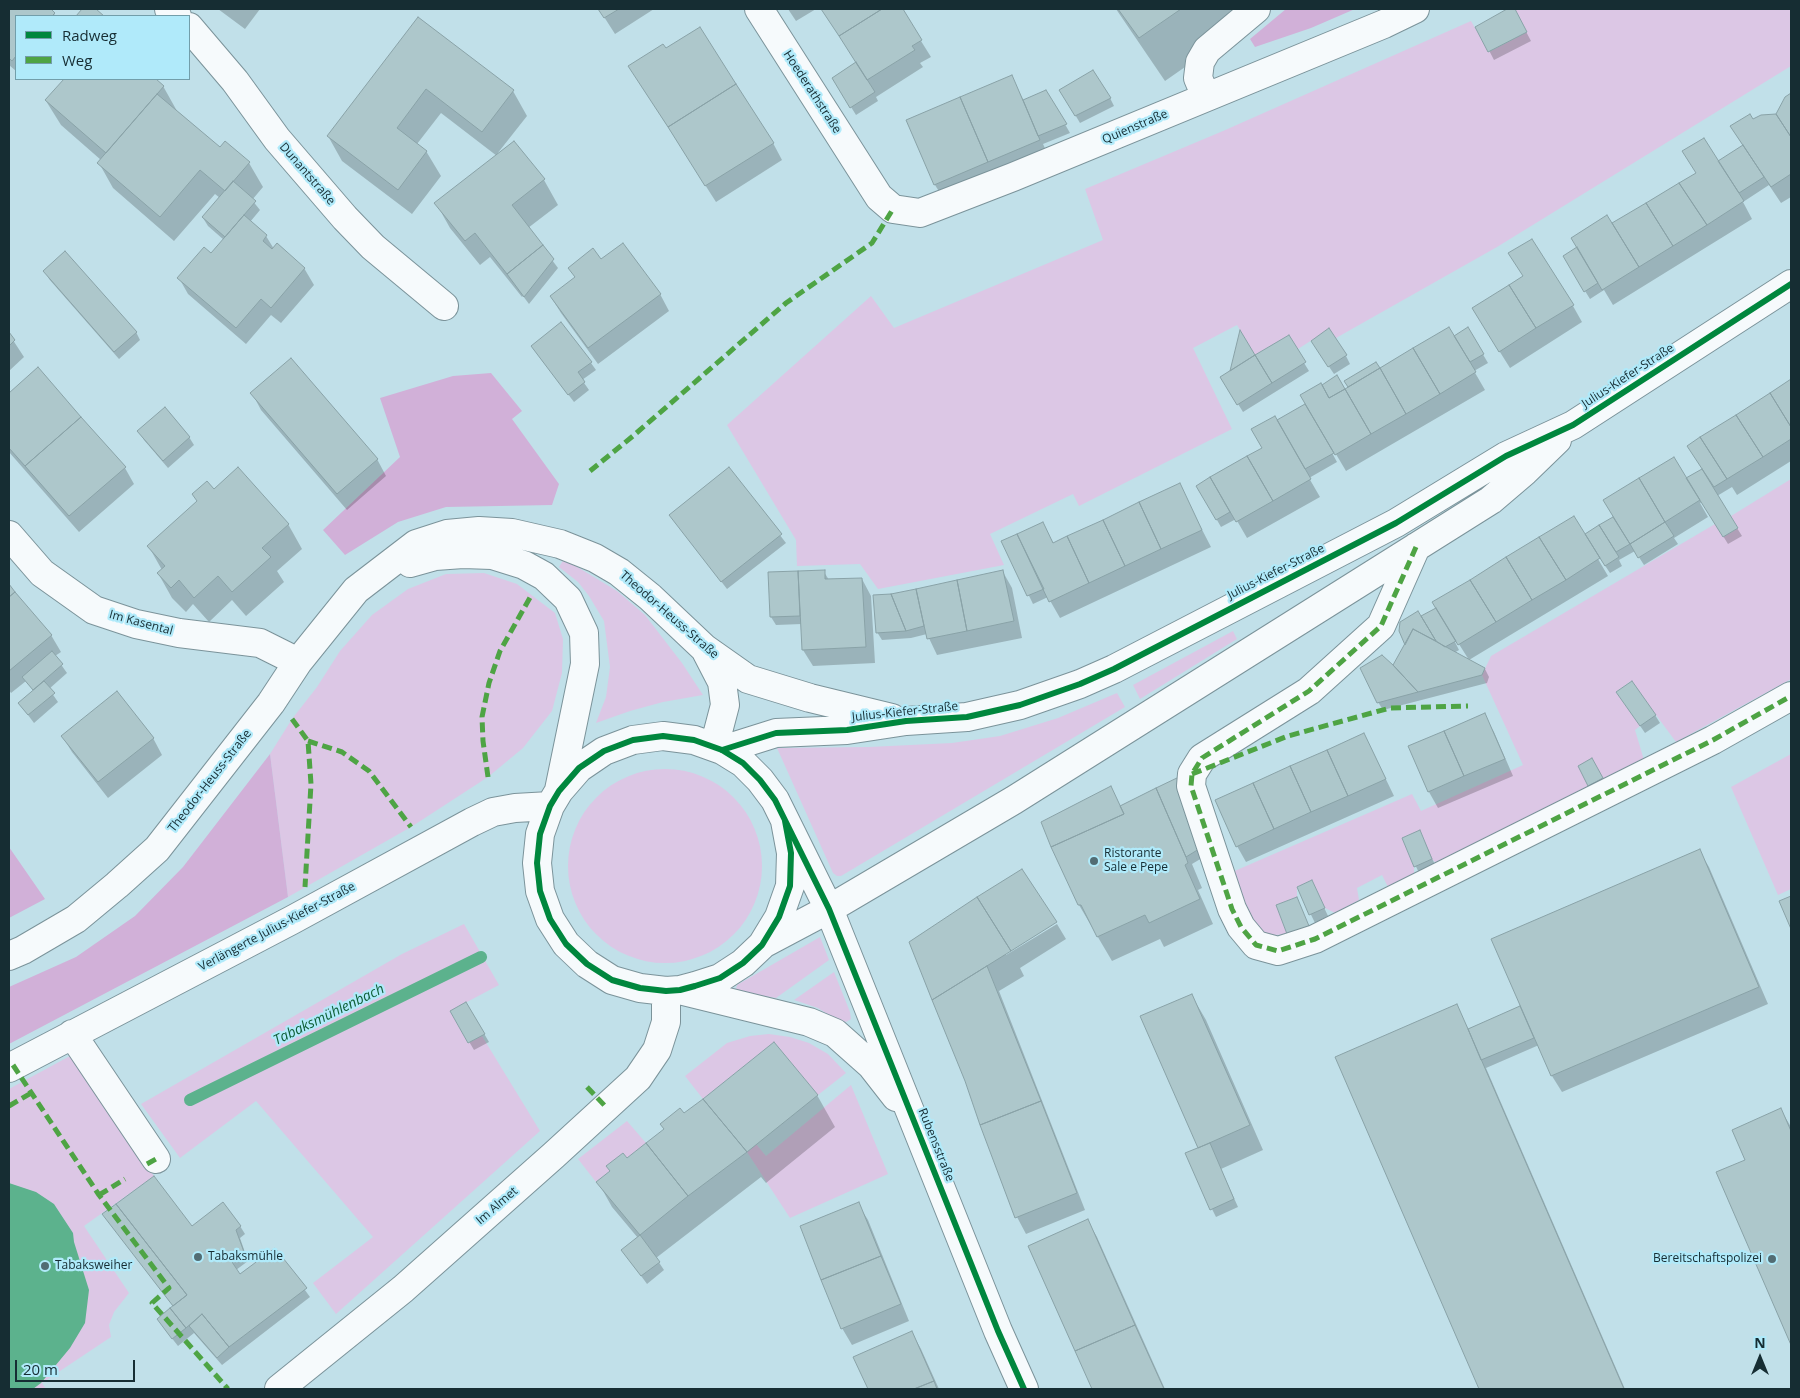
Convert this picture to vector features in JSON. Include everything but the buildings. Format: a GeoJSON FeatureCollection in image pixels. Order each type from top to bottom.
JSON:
{"type":"FeatureCollection","features":[{"type":"Feature","properties":{"kind":"street","name":"Hoederathstraße"},"geometry":{"type":"LineString","coordinates":[[759,9],[864,175]]}},
{"type":"Feature","properties":{"kind":"street"},"geometry":{"type":"LineString","coordinates":[[1206,97],[1198,78],[1200,62],[1207,50],[1256,9]]}},
{"type":"Feature","properties":{"kind":"street","name":"Quienstraße"},"geometry":{"type":"LineString","coordinates":[[864,175],[879,197],[893,209],[920,213],[1013,177],[1384,24],[1415,9]]}},
{"type":"Feature","properties":{"kind":"street","name":"Dunantstraße"},"geometry":{"type":"LineString","coordinates":[[190,28],[235,81],[277,139],[345,218],[374,248],[444,306]]}},
{"type":"Feature","properties":{"kind":"street","name":"Julius-Kiefer-Straße"},"geometry":{"type":"LineString","coordinates":[[718,749],[776,733],[847,730],[906,722],[967,718],[1020,705],[1114,669],[1396,523],[1506,456],[1574,425],[1791,284]]}},
{"type":"Feature","properties":{"kind":"street","name":"Julius-Kiefer-Straße"},"geometry":{"type":"LineString","coordinates":[[762,945],[829,909],[1014,800],[1491,500],[1525,472],[1574,425]]}},
{"type":"Feature","properties":{"kind":"street","name":"Theodor-Heuss-Straße"},"geometry":{"type":"LineString","coordinates":[[9,956],[23,950],[76,919],[157,848],[270,703],[298,662],[356,590],[416,544],[447,534],[478,531],[512,533],[560,544],[595,558],[619,572],[650,597],[704,648],[748,679],[810,698],[906,722]]}},
{"type":"Feature","properties":{"kind":"street","name":"Im Kasental"},"geometry":{"type":"LineString","coordinates":[[9,535],[42,573],[94,610],[136,624],[179,633],[260,643],[298,662]]}},
{"type":"Feature","properties":{"kind":"street"},"geometry":{"type":"LineString","coordinates":[[1416,547],[1381,626],[1309,691],[1202,758],[1192,774],[1191,786],[1232,909],[1241,927],[1256,945],[1278,951],[1316,939],[1713,740],[1791,696]]}},
{"type":"Feature","properties":{"kind":"street","name":"Theodor-Heuss-Straße"},"geometry":{"type":"LineString","coordinates":[[379,572],[435,556],[463,554],[492,555],[524,565],[544,576],[568,599],[584,633],[585,664],[555,798]]}},
{"type":"Feature","properties":{"kind":"street"},"geometry":{"type":"LineString","coordinates":[[704,648],[722,682],[725,705],[718,749]]}},
{"type":"Feature","properties":{"kind":"street","name":"Julius-Kiefer-Straße"},"geometry":{"type":"LineString","coordinates":[[785,821],[791,853],[790,886],[779,917],[762,945],[743,964],[720,978],[673,991],[640,988],[612,980],[587,964],[566,944],[550,919],[540,891],[537,862],[540,834],[555,798],[579,768],[604,751],[633,740],[663,736],[694,740],[718,749],[743,763],[760,780],[775,800],[829,909]]}},
{"type":"Feature","properties":{"kind":"street","name":"Verlängerte Julius-Kiefer-Straße"},"geometry":{"type":"LineString","coordinates":[[9,1068],[292,920],[472,822],[493,812],[555,798]]}},
{"type":"Feature","properties":{"kind":"street","name":"Rubensstraße"},"geometry":{"type":"LineString","coordinates":[[829,909],[998,1331],[1024,1389]]}},
{"type":"Feature","properties":{"kind":"street","name":"Rubensstraße"},"geometry":{"type":"LineString","coordinates":[[673,991],[809,1022],[835,1033],[870,1065],[913,1118]]}},
{"type":"Feature","properties":{"kind":"street","name":"Im Almet"},"geometry":{"type":"LineString","coordinates":[[279,1389],[403,1289],[638,1078],[657,1050],[673,991]]}},
{"type":"Feature","properties":{"kind":"street"},"geometry":{"type":"LineString","coordinates":[[72,1034],[156,1159]]}},
{"type":"Feature","properties":{"kind":"shaded area"},"geometry":{"type":"Polygon","coordinates":[[[1286,9],[1355,9],[1311,28],[1255,47],[1250,39],[1286,9]]]}},
{"type":"Feature","properties":{"kind":"shaded area"},"geometry":{"type":"Polygon","coordinates":[[[1515,9],[1791,9],[1791,66],[1497,247],[1336,338],[1329,329],[1298,349],[1289,335],[1255,355],[1237,325],[1193,348],[1232,429],[1079,506],[1073,494],[990,534],[1004,565],[878,589],[860,564],[797,566],[796,540],[727,425],[871,296],[894,328],[1103,240],[1085,189],[1223,131],[1471,21],[1489,52],[1527,32],[1515,9]]]}},
{"type":"Feature","properties":{"kind":"shaded area"},"geometry":{"type":"Polygon","coordinates":[[[491,373],[522,411],[512,419],[559,484],[552,505],[446,507],[398,522],[345,555],[323,530],[400,457],[380,398],[453,376],[491,373]]]}},
{"type":"Feature","properties":{"kind":"shaded area"},"geometry":{"type":"Polygon","coordinates":[[[1791,479],[1791,679],[1676,742],[1631,681],[1616,692],[1640,726],[1635,730],[1644,760],[1437,864],[1432,859],[1420,831],[1402,838],[1414,867],[1414,874],[1388,887],[1382,875],[1357,888],[1359,900],[1335,913],[1325,908],[1312,880],[1297,887],[1297,897],[1276,905],[1287,934],[1261,933],[1248,921],[1230,873],[1412,794],[1421,811],[1523,765],[1482,675],[1491,656],[1715,524],[1723,537],[1738,528],[1731,516],[1791,479]]]}},
{"type":"Feature","properties":{"kind":"shaded area"},"geometry":{"type":"Polygon","coordinates":[[[564,559],[617,591],[645,615],[682,663],[703,695],[663,702],[596,723],[606,697],[610,667],[604,621],[578,582],[559,567],[564,559]]]}},
{"type":"Feature","properties":{"kind":"shaded area"},"geometry":{"type":"Polygon","coordinates":[[[484,573],[517,584],[555,613],[563,639],[562,673],[552,711],[523,748],[488,777],[411,827],[288,897],[270,754],[340,651],[372,615],[408,589],[446,574],[484,573]]]}},
{"type":"Feature","properties":{"kind":"shaded area"},"geometry":{"type":"Polygon","coordinates":[[[1233,631],[1237,639],[1140,699],[1133,685],[1233,631]]]}},
{"type":"Feature","properties":{"kind":"shaded area"},"geometry":{"type":"Polygon","coordinates":[[[1117,693],[1125,707],[841,876],[833,873],[777,748],[869,747],[952,743],[1000,736],[1058,718],[1117,693]]]}},
{"type":"Feature","properties":{"kind":"shaded area"},"geometry":{"type":"Polygon","coordinates":[[[270,754],[288,897],[9,1044],[9,987],[76,957],[135,916],[183,867],[270,754]]]}},
{"type":"Feature","properties":{"kind":"shaded area"},"geometry":{"type":"Polygon","coordinates":[[[1791,754],[1791,889],[1778,895],[1731,787],[1791,754]]]}},
{"type":"Feature","properties":{"kind":"shaded area"},"geometry":{"type":"Polygon","coordinates":[[[665,769],[684,771],[711,781],[726,791],[740,805],[754,829],[760,847],[762,866],[760,885],[750,912],[740,927],[726,941],[702,955],[684,961],[665,963],[646,961],[619,951],[604,941],[590,927],[576,903],[570,885],[568,866],[570,847],[580,820],[590,805],[604,791],[628,777],[646,771],[665,769]]]}},
{"type":"Feature","properties":{"kind":"shaded area"},"geometry":{"type":"Polygon","coordinates":[[[9,847],[45,899],[9,918],[9,847]]]}},
{"type":"Feature","properties":{"kind":"shaded area"},"geometry":{"type":"Polygon","coordinates":[[[464,924],[499,985],[450,1011],[468,1043],[482,1036],[540,1131],[336,1314],[313,1283],[373,1237],[256,1101],[180,1158],[141,1104],[402,954],[464,924]]]}},
{"type":"Feature","properties":{"kind":"shaded area"},"geometry":{"type":"Polygon","coordinates":[[[820,937],[829,960],[776,998],[740,992],[736,989],[737,985],[820,937]]]}},
{"type":"Feature","properties":{"kind":"shaded area"},"geometry":{"type":"Polygon","coordinates":[[[834,972],[850,1012],[851,1019],[846,1022],[837,1020],[818,1008],[794,1000],[834,972]]]}},
{"type":"Feature","properties":{"kind":"shaded area"},"geometry":{"type":"Polygon","coordinates":[[[769,1034],[790,1037],[809,1043],[828,1054],[846,1073],[818,1095],[774,1042],[703,1099],[685,1076],[727,1043],[750,1036],[769,1034]]]}},
{"type":"Feature","properties":{"kind":"shaded area"},"geometry":{"type":"Polygon","coordinates":[[[70,1056],[154,1176],[84,1226],[129,1293],[114,1312],[109,1325],[111,1337],[42,1383],[46,1389],[9,1389],[9,1089],[70,1056]]]}},
{"type":"Feature","properties":{"kind":"shaded area"},"geometry":{"type":"Polygon","coordinates":[[[851,1085],[888,1174],[790,1218],[747,1152],[756,1144],[766,1156],[851,1085]]]}},
{"type":"Feature","properties":{"kind":"shaded area"},"geometry":{"type":"Polygon","coordinates":[[[627,1121],[646,1143],[627,1158],[623,1153],[607,1166],[610,1171],[596,1182],[578,1159],[627,1121]]]}},
{"type":"Feature","properties":{"kind":"shaded area","name":"Tabaksweiher"},"geometry":{"type":"Polygon","coordinates":[[[9,1183],[36,1192],[54,1204],[73,1233],[89,1290],[85,1323],[70,1348],[41,1383],[33,1389],[9,1389],[9,1183]]]}},
{"type":"Feature","properties":{"kind":"waterway","name":"Tabaksmühlenbach"},"geometry":{"type":"LineString","coordinates":[[190,1100],[481,957]]}},
{"type":"Feature","properties":{"kind":"marked path"},"geometry":{"type":"LineString","coordinates":[[590,471],[786,303],[872,243],[893,209]]}},
{"type":"Feature","properties":{"kind":"marked path"},"geometry":{"type":"LineString","coordinates":[[1416,547],[1381,626],[1309,691],[1202,758],[1192,774],[1191,786],[1232,909],[1241,927],[1256,945],[1278,951],[1315,939],[1713,740],[1791,696]]}},
{"type":"Feature","properties":{"kind":"marked path"},"geometry":{"type":"LineString","coordinates":[[488,777],[482,717],[489,683],[500,651],[532,594]]}},
{"type":"Feature","properties":{"kind":"marked path"},"geometry":{"type":"LineString","coordinates":[[1192,774],[1288,736],[1390,708],[1468,706]]}},
{"type":"Feature","properties":{"kind":"marked path"},"geometry":{"type":"LineString","coordinates":[[292,719],[308,741],[311,784],[305,887]]}},
{"type":"Feature","properties":{"kind":"marked path"},"geometry":{"type":"LineString","coordinates":[[308,741],[342,752],[369,771],[411,827]]}},
{"type":"Feature","properties":{"kind":"marked path"},"geometry":{"type":"LineString","coordinates":[[13,1065],[99,1195],[169,1288],[152,1303],[228,1389]]}},
{"type":"Feature","properties":{"kind":"marked path"},"geometry":{"type":"LineString","coordinates":[[587,1087],[606,1107]]}},
{"type":"Feature","properties":{"kind":"marked path"},"geometry":{"type":"LineString","coordinates":[[9,1106],[31,1093]]}},
{"type":"Feature","properties":{"kind":"marked path"},"geometry":{"type":"LineString","coordinates":[[147,1164],[156,1159]]}},
{"type":"Feature","properties":{"kind":"marked path"},"geometry":{"type":"LineString","coordinates":[[99,1195],[125,1179]]}},
{"type":"Feature","properties":{"kind":"cycle path"},"geometry":{"type":"LineString","coordinates":[[722,750],[776,733],[847,730],[906,721],[967,717],[1020,705],[1080,684],[1114,669],[1396,523],[1506,456],[1573,425],[1791,284]]}},
{"type":"Feature","properties":{"kind":"cycle path"},"geometry":{"type":"LineString","coordinates":[[785,821],[791,853],[790,886],[779,917],[762,945],[743,963],[720,978],[695,986],[666,991],[640,988],[612,980],[587,964],[566,944],[550,919],[540,891],[537,863],[540,834],[550,806],[559,791],[579,768],[604,751],[633,740],[663,736],[694,740],[722,750],[743,763],[760,780],[775,800],[829,909],[998,1331],[1024,1389]]}},
{"type":"Feature","properties":{"kind":"place","name":"Ristorante Sale e Pepe"},"geometry":{"type":"Point","coordinates":[1094,861]}},
{"type":"Feature","properties":{"kind":"place","name":"Tabaksmühle"},"geometry":{"type":"Point","coordinates":[198,1257]}},
{"type":"Feature","properties":{"kind":"place","name":"Bereitschaftspolizei"},"geometry":{"type":"Point","coordinates":[1772,1259]}},
{"type":"Feature","properties":{"kind":"place","name":"Tabaksweiher"},"geometry":{"type":"Point","coordinates":[45,1266]}}]}
